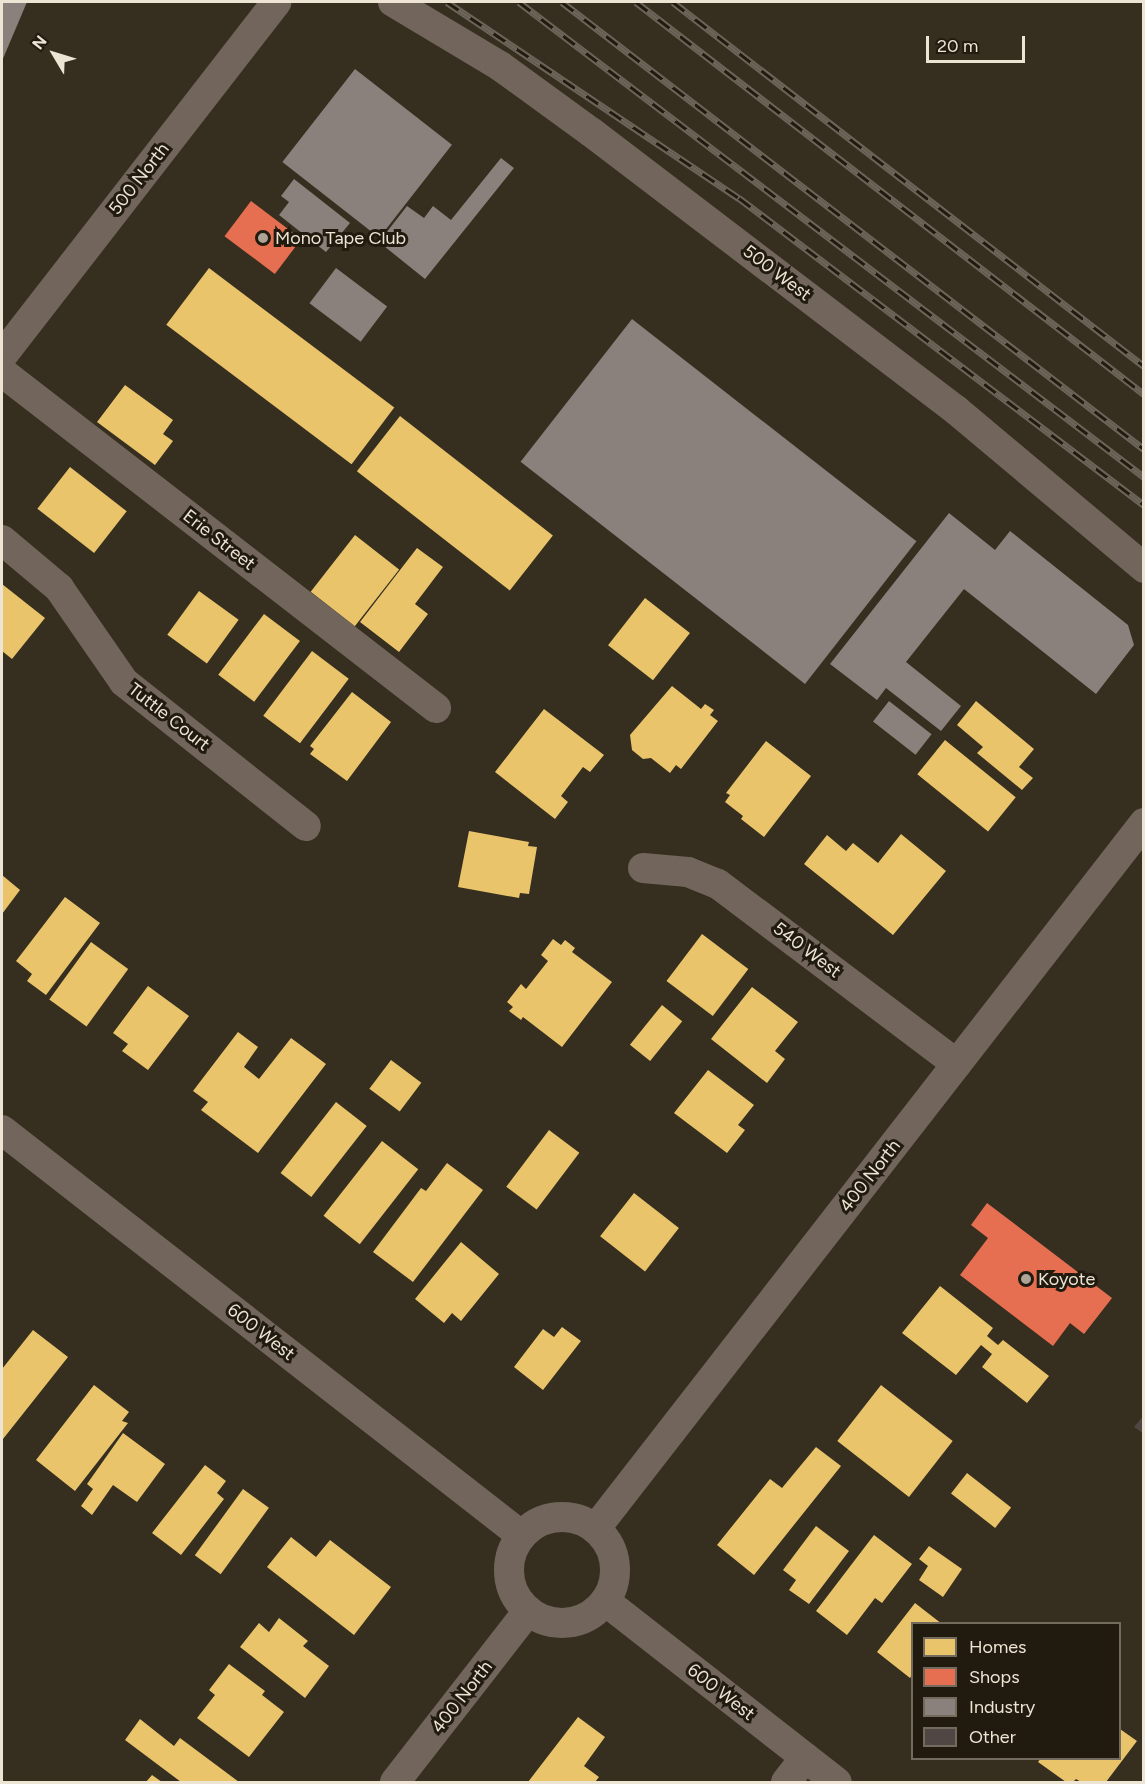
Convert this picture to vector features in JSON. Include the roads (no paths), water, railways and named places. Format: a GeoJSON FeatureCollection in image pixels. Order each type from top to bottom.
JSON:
{"type":"FeatureCollection","features":[{"type":"Feature","properties":{"kind":"street","name":"500 North"},"geometry":{"type":"LineString","coordinates":[[2,356],[278,2]]}},
{"type":"Feature","properties":{"kind":"street","name":"500 West"},"geometry":{"type":"LineString","coordinates":[[393,2],[500,66],[591,132],[956,410],[1143,568]]}},
{"type":"Feature","properties":{"kind":"street","name":"Erie Street"},"geometry":{"type":"LineString","coordinates":[[2,372],[436,708]]}},
{"type":"Feature","properties":{"kind":"street","name":"Tuttle Court"},"geometry":{"type":"LineString","coordinates":[[2,540],[59,588],[124,682],[306,826]]}},
{"type":"Feature","properties":{"kind":"street","name":"400 North"},"geometry":{"type":"LineString","coordinates":[[596,1528],[1143,823]]}},
{"type":"Feature","properties":{"kind":"street","name":"540 West"},"geometry":{"type":"LineString","coordinates":[[643,868],[695,874],[726,888],[957,1064]]}},
{"type":"Feature","properties":{"kind":"street","name":"600 West"},"geometry":{"type":"LineString","coordinates":[[5,1139],[521,1535]]}},
{"type":"Feature","properties":{"kind":"street"},"geometry":{"type":"LineString","coordinates":[[557,1516],[584,1520],[596,1528],[612,1550],[615,1563],[612,1590],[605,1601],[595,1612],[569,1623],[554,1623],[528,1611],[518,1601],[509,1575],[509,1561],[521,1535],[531,1526],[557,1516]]}},
{"type":"Feature","properties":{"kind":"street","name":"600 West"},"geometry":{"type":"LineString","coordinates":[[605,1601],[837,1782]]}},
{"type":"Feature","properties":{"kind":"street","name":"400 North"},"geometry":{"type":"LineString","coordinates":[[395,1782],[528,1611]]}},
{"type":"Feature","properties":{"kind":"street"},"geometry":{"type":"LineString","coordinates":[[786,1782],[805,1758]]}},
{"type":"Feature","properties":{"kind":"railway"},"geometry":{"type":"LineString","coordinates":[[447,2],[739,198],[1144,505]]}},
{"type":"Feature","properties":{"kind":"railway"},"geometry":{"type":"LineString","coordinates":[[519,2],[1144,477]]}},
{"type":"Feature","properties":{"kind":"railway"},"geometry":{"type":"LineString","coordinates":[[562,2],[1144,449]]}},
{"type":"Feature","properties":{"kind":"railway"},"geometry":{"type":"LineString","coordinates":[[636,2],[1144,394]]}},
{"type":"Feature","properties":{"kind":"railway"},"geometry":{"type":"LineString","coordinates":[[673,2],[1144,366]]}},
{"type":"Feature","properties":{"kind":"place","name":"Mono Tape Club"},"geometry":{"type":"Point","coordinates":[263,238]}},
{"type":"Feature","properties":{"kind":"place","name":"Koyote"},"geometry":{"type":"Point","coordinates":[1026,1279]}}]}
